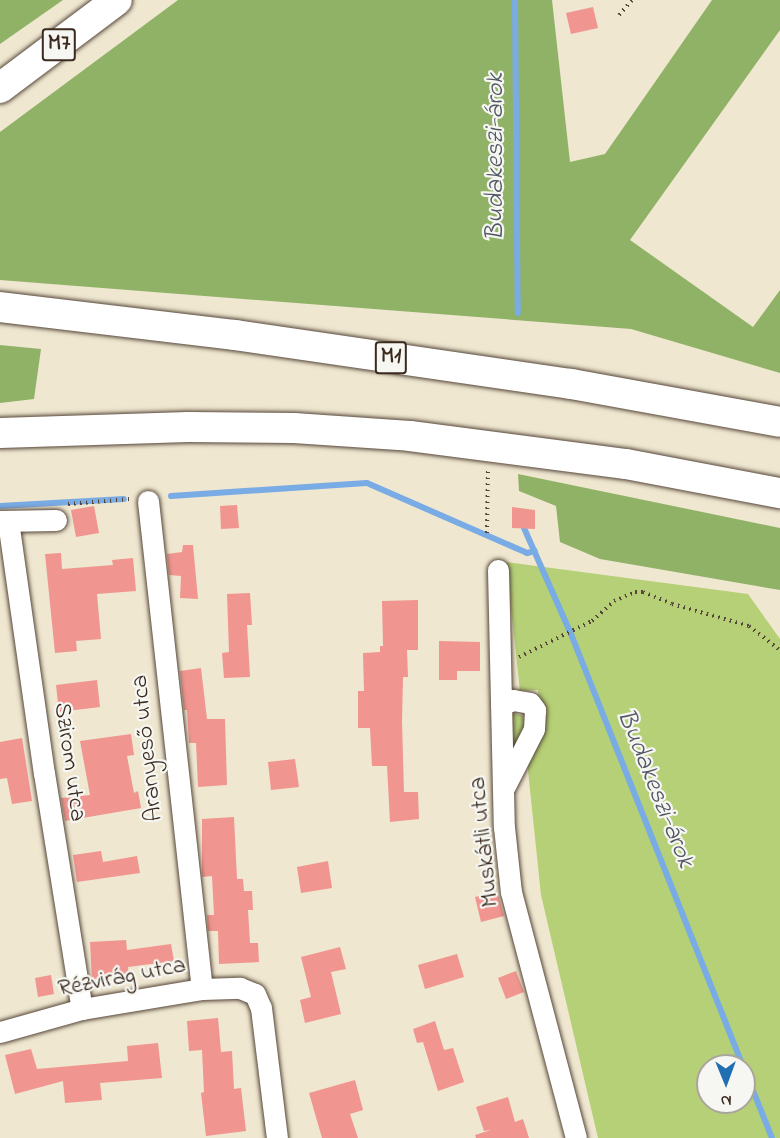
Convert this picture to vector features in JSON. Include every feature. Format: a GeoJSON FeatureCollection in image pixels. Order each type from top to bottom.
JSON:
{"type":"FeatureCollection","features":[{"type":"Feature","properties":{"kind":"highway","name":"M7"},"geometry":{"type":"LineString","coordinates":[[0,88],[117,0]]}},
{"type":"Feature","properties":{"kind":"highway","name":"M1"},"geometry":{"type":"LineString","coordinates":[[0,307],[246,336],[571,384],[780,422]]}},
{"type":"Feature","properties":{"kind":"highway"},"geometry":{"type":"LineString","coordinates":[[0,433],[200,427],[294,428],[410,436],[626,464],[780,493]]}},
{"type":"Feature","properties":{"kind":"street","name":"Aranyeső utca"},"geometry":{"type":"LineString","coordinates":[[148,501],[201,989]]}},
{"type":"Feature","properties":{"kind":"street"},"geometry":{"type":"LineString","coordinates":[[4,521],[61,512]]}},
{"type":"Feature","properties":{"kind":"street","name":"Szirom utca"},"geometry":{"type":"LineString","coordinates":[[4,521],[82,1009]]}},
{"type":"Feature","properties":{"kind":"street","name":"Muskátli utca"},"geometry":{"type":"LineString","coordinates":[[498,570],[503,792],[511,892],[576,1138]]}},
{"type":"Feature","properties":{"kind":"street"},"geometry":{"type":"LineString","coordinates":[[501,705],[513,700],[530,703],[535,710],[534,729],[513,766],[503,792]]}},
{"type":"Feature","properties":{"kind":"street","name":"Rézvirág utca"},"geometry":{"type":"LineString","coordinates":[[0,1032],[82,1009],[201,989],[240,988],[255,994],[261,1008],[277,1138]]}},
{"type":"Feature","properties":{"kind":"path"},"geometry":{"type":"LineString","coordinates":[[620,15],[632,0]]}},
{"type":"Feature","properties":{"kind":"path"},"geometry":{"type":"LineString","coordinates":[[488,469],[488,533]]}},
{"type":"Feature","properties":{"kind":"path"},"geometry":{"type":"LineString","coordinates":[[61,512],[147,498],[148,501]]}},
{"type":"Feature","properties":{"kind":"path"},"geometry":{"type":"LineString","coordinates":[[500,659],[522,657],[592,621],[626,594],[643,592],[680,607],[749,626],[780,650]]}},
{"type":"Feature","properties":{"kind":"green space"},"geometry":{"type":"Polygon","coordinates":[[[0,0],[63,0],[0,44],[0,0]]]}},
{"type":"Feature","properties":{"kind":"green space"},"geometry":{"type":"Polygon","coordinates":[[[178,0],[552,0],[570,162],[605,154],[712,0],[780,0],[780,30],[630,240],[753,327],[780,290],[780,373],[631,329],[0,280],[0,132],[178,0]]]}},
{"type":"Feature","properties":{"kind":"green space"},"geometry":{"type":"Polygon","coordinates":[[[0,345],[41,349],[34,399],[0,403],[0,345]]]}},
{"type":"Feature","properties":{"kind":"green space"},"geometry":{"type":"Polygon","coordinates":[[[518,474],[780,528],[780,590],[600,559],[560,542],[556,506],[519,491],[518,474]]]}},
{"type":"Feature","properties":{"kind":"green space"},"geometry":{"type":"Polygon","coordinates":[[[506,562],[748,594],[780,639],[780,1138],[598,1138],[541,895],[527,761],[542,735],[538,690],[520,691],[506,562]]]}},
{"type":"Feature","properties":{"kind":"green space"},"geometry":{"type":"Polygon","coordinates":[[[514,714],[521,715],[526,720],[522,737],[507,756],[509,717],[514,714]]]}},
{"type":"Feature","properties":{"kind":"building"},"geometry":{"type":"Polygon","coordinates":[[[593,7],[598,28],[571,34],[566,13],[593,7]]]}},
{"type":"Feature","properties":{"kind":"building"},"geometry":{"type":"Polygon","coordinates":[[[237,505],[239,528],[221,529],[220,506],[237,505]]]}},
{"type":"Feature","properties":{"kind":"building"},"geometry":{"type":"Polygon","coordinates":[[[94,506],[99,533],[76,537],[71,510],[94,506]]]}},
{"type":"Feature","properties":{"kind":"building"},"geometry":{"type":"Polygon","coordinates":[[[512,507],[535,510],[535,529],[512,528],[512,507]]]}},
{"type":"Feature","properties":{"kind":"building"},"geometry":{"type":"Polygon","coordinates":[[[183,545],[193,545],[198,599],[180,598],[181,576],[169,575],[167,554],[182,552],[183,545]]]}},
{"type":"Feature","properties":{"kind":"building"},"geometry":{"type":"Polygon","coordinates":[[[61,553],[62,569],[113,565],[112,560],[133,558],[136,591],[97,594],[101,639],[76,641],[77,651],[55,653],[45,554],[61,553]]]}},
{"type":"Feature","properties":{"kind":"building"},"geometry":{"type":"Polygon","coordinates":[[[250,593],[252,625],[247,625],[250,677],[224,678],[222,653],[229,652],[227,594],[250,593]]]}},
{"type":"Feature","properties":{"kind":"building"},"geometry":{"type":"Polygon","coordinates":[[[418,600],[418,650],[407,650],[408,677],[403,677],[402,721],[404,792],[418,792],[419,819],[390,822],[387,766],[372,766],[370,728],[358,728],[358,691],[364,691],[363,653],[380,652],[380,646],[383,646],[382,601],[418,600]]]}},
{"type":"Feature","properties":{"kind":"building"},"geometry":{"type":"Polygon","coordinates":[[[439,641],[480,642],[480,671],[457,671],[457,680],[439,680],[439,641]]]}},
{"type":"Feature","properties":{"kind":"building"},"geometry":{"type":"Polygon","coordinates":[[[201,668],[207,719],[225,719],[227,785],[198,787],[196,743],[189,743],[187,710],[184,710],[180,671],[201,668]]]}},
{"type":"Feature","properties":{"kind":"building"},"geometry":{"type":"Polygon","coordinates":[[[97,680],[100,707],[59,712],[56,685],[97,680]]]}},
{"type":"Feature","properties":{"kind":"building"},"geometry":{"type":"Polygon","coordinates":[[[131,734],[134,755],[127,756],[134,793],[138,791],[141,808],[65,821],[61,798],[90,795],[80,741],[131,734]]]}},
{"type":"Feature","properties":{"kind":"building"},"geometry":{"type":"Polygon","coordinates":[[[22,738],[32,801],[12,804],[7,778],[0,779],[0,742],[22,738]]]}},
{"type":"Feature","properties":{"kind":"building"},"geometry":{"type":"Polygon","coordinates":[[[295,759],[299,787],[271,790],[268,762],[295,759]]]}},
{"type":"Feature","properties":{"kind":"building"},"geometry":{"type":"Polygon","coordinates":[[[234,817],[237,879],[243,879],[244,891],[252,891],[253,910],[248,910],[250,943],[258,943],[259,962],[219,964],[218,931],[208,931],[207,915],[214,915],[212,876],[202,877],[202,819],[234,817]]]}},
{"type":"Feature","properties":{"kind":"building"},"geometry":{"type":"Polygon","coordinates":[[[101,851],[103,862],[137,856],[140,873],[77,882],[73,855],[101,851]]]}},
{"type":"Feature","properties":{"kind":"building"},"geometry":{"type":"Polygon","coordinates":[[[328,861],[332,888],[301,893],[297,867],[328,861]]]}},
{"type":"Feature","properties":{"kind":"building"},"geometry":{"type":"Polygon","coordinates":[[[497,891],[504,916],[481,922],[475,897],[497,891]]]}},
{"type":"Feature","properties":{"kind":"building"},"geometry":{"type":"Polygon","coordinates":[[[126,940],[127,950],[171,944],[174,961],[128,967],[129,977],[92,979],[90,942],[126,940]]]}},
{"type":"Feature","properties":{"kind":"building"},"geometry":{"type":"Polygon","coordinates":[[[340,947],[346,969],[331,972],[341,1014],[305,1023],[300,1000],[311,997],[301,957],[340,947]]]}},
{"type":"Feature","properties":{"kind":"building"},"geometry":{"type":"Polygon","coordinates":[[[457,954],[464,977],[425,989],[418,965],[457,954]]]}},
{"type":"Feature","properties":{"kind":"building"},"geometry":{"type":"Polygon","coordinates":[[[516,971],[524,992],[506,999],[498,978],[516,971]]]}},
{"type":"Feature","properties":{"kind":"building"},"geometry":{"type":"Polygon","coordinates":[[[51,975],[54,994],[38,997],[35,978],[51,975]]]}},
{"type":"Feature","properties":{"kind":"building"},"geometry":{"type":"Polygon","coordinates":[[[218,1018],[221,1052],[232,1051],[234,1089],[241,1088],[246,1131],[206,1136],[201,1093],[204,1092],[202,1050],[189,1051],[187,1021],[218,1018]]]}},
{"type":"Feature","properties":{"kind":"building"},"geometry":{"type":"Polygon","coordinates":[[[435,1021],[444,1050],[453,1048],[464,1082],[438,1091],[423,1042],[417,1043],[413,1029],[435,1021]]]}},
{"type":"Feature","properties":{"kind":"building"},"geometry":{"type":"Polygon","coordinates":[[[158,1043],[162,1078],[100,1083],[102,1100],[65,1103],[63,1081],[15,1094],[5,1055],[31,1049],[37,1069],[128,1061],[127,1046],[158,1043]]]}},
{"type":"Feature","properties":{"kind":"building"},"geometry":{"type":"Polygon","coordinates":[[[355,1080],[363,1110],[350,1114],[358,1138],[322,1138],[309,1093],[355,1080]]]}},
{"type":"Feature","properties":{"kind":"building"},"geometry":{"type":"Polygon","coordinates":[[[508,1097],[515,1122],[523,1119],[529,1138],[476,1138],[475,1135],[491,1130],[484,1131],[476,1107],[508,1097]]]}},
{"type":"Feature","properties":{"kind":"waterway","name":"Budakeszi-árok"},"geometry":{"type":"LineString","coordinates":[[515,0],[518,313]]}},
{"type":"Feature","properties":{"kind":"waterway"},"geometry":{"type":"LineString","coordinates":[[171,496],[367,483],[527,553],[535,551]]}},
{"type":"Feature","properties":{"kind":"waterway"},"geometry":{"type":"LineString","coordinates":[[0,506],[124,499]]}},
{"type":"Feature","properties":{"kind":"waterway","name":"Budakeszi-árok"},"geometry":{"type":"LineString","coordinates":[[524,528],[571,634],[738,1054]]}},
{"type":"Feature","properties":{"kind":"waterway","name":"Budakeszi-árok"},"geometry":{"type":"LineString","coordinates":[[756,1098],[772,1138]]}}]}
